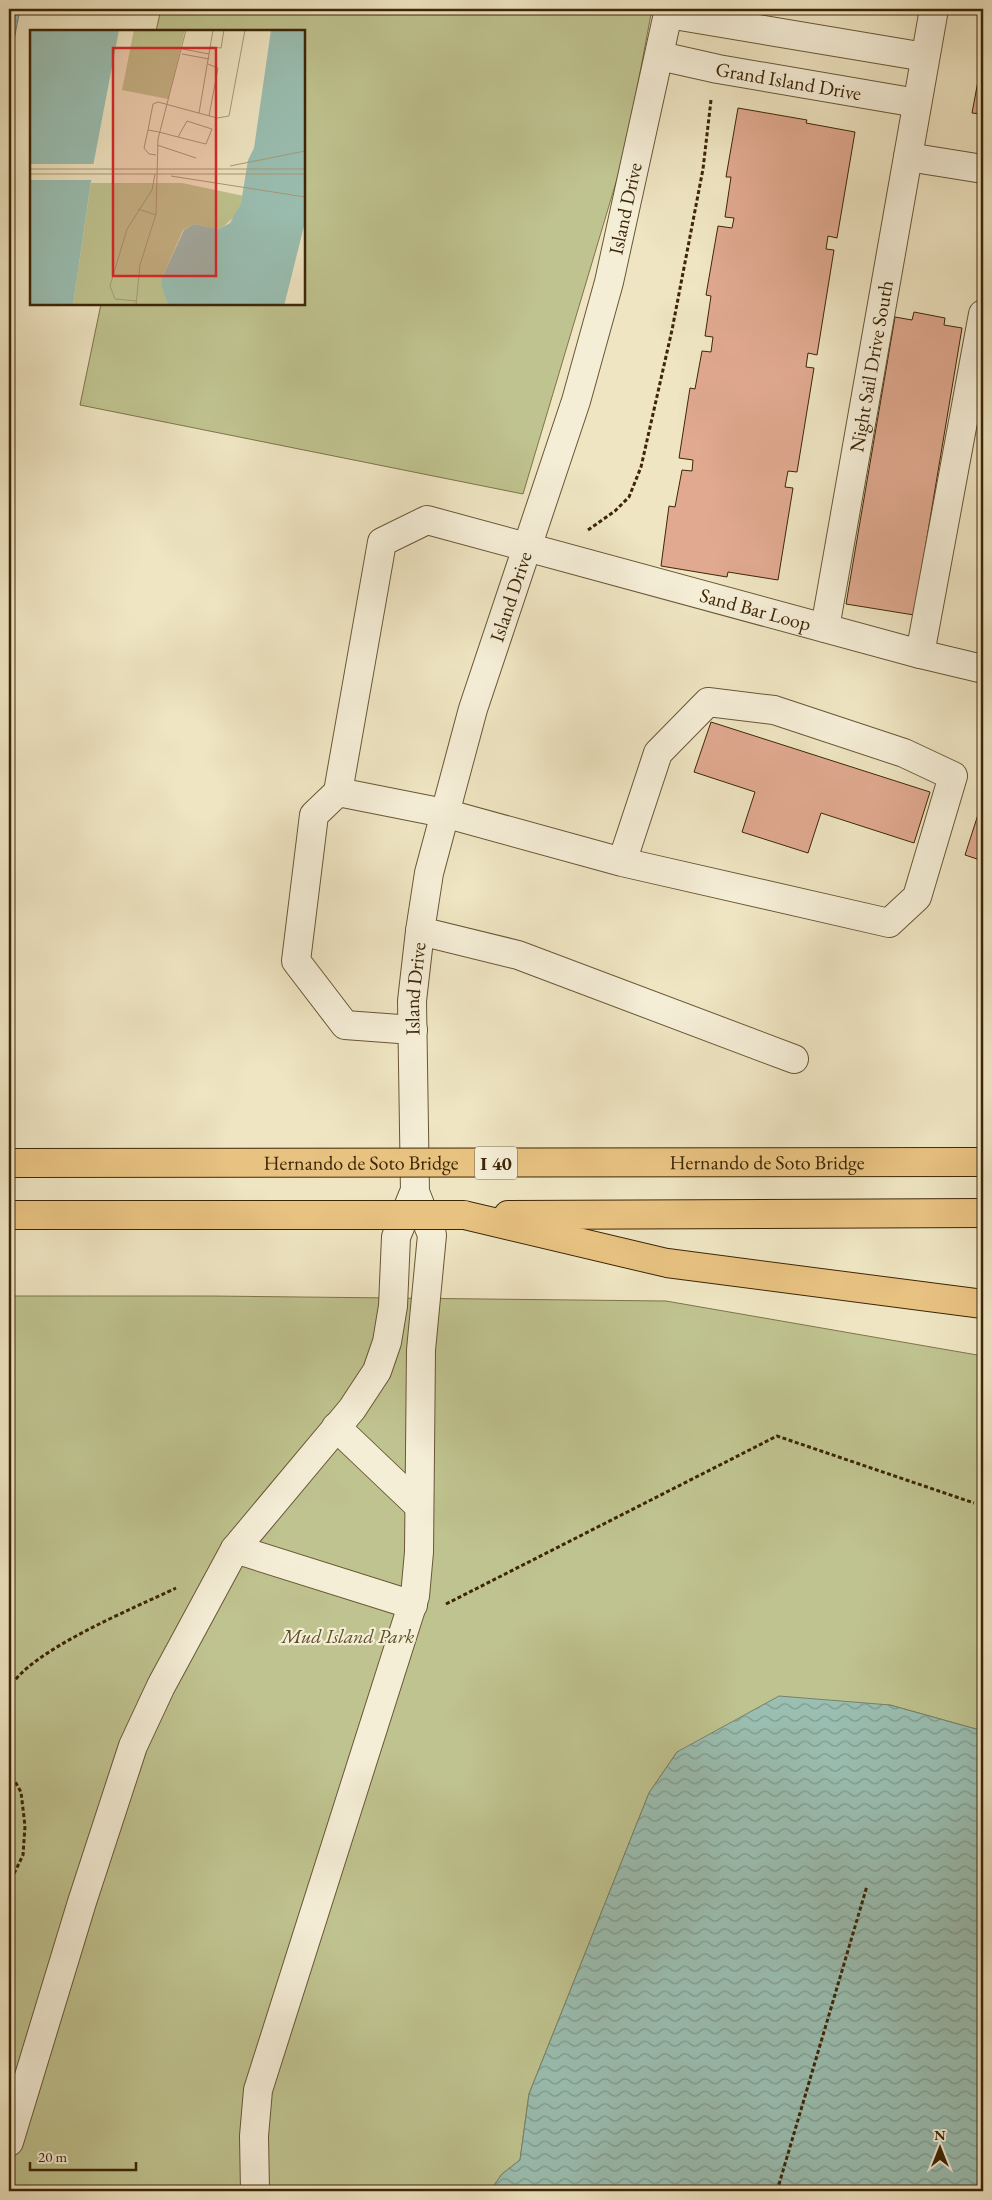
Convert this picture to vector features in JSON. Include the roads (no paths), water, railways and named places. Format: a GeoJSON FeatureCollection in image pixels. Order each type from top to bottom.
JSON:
{"type":"FeatureCollection","features":[{"type":"Feature","properties":{"kind":"highway","name":"Hernando de Soto Bridge"},"geometry":{"type":"LineString","coordinates":[[9,1163],[983,1162]]}},
{"type":"Feature","properties":{"kind":"highway"},"geometry":{"type":"LineString","coordinates":[[9,1215],[983,1213]]}},
{"type":"Feature","properties":{"kind":"highway"},"geometry":{"type":"LineString","coordinates":[[464,1215],[667,1263],[983,1304]]}},
{"type":"Feature","properties":{"kind":"street","name":"Night Sail Drive South"},"geometry":{"type":"LineString","coordinates":[[825,628],[934,9]]}},
{"type":"Feature","properties":{"kind":"street"},"geometry":{"type":"LineString","coordinates":[[669,11],[925,57]]}},
{"type":"Feature","properties":{"kind":"street","name":"Island Drive"},"geometry":{"type":"LineString","coordinates":[[415,1192],[412,1001],[420,931],[430,873],[444,813],[473,709],[576,401],[610,282],[669,11]]}},
{"type":"Feature","properties":{"kind":"street","name":"Grand Island Drive"},"geometry":{"type":"LineString","coordinates":[[660,56],[718,69],[917,104]]}},
{"type":"Feature","properties":{"kind":"street"},"geometry":{"type":"LineString","coordinates":[[908,157],[983,169]]}},
{"type":"Feature","properties":{"kind":"street"},"geometry":{"type":"LineString","coordinates":[[920,654],[983,314]]}},
{"type":"Feature","properties":{"kind":"street","name":"Sand Bar Loop"},"geometry":{"type":"LineString","coordinates":[[338,792],[382,542],[427,520],[920,654],[983,669]]}},
{"type":"Feature","properties":{"kind":"street"},"geometry":{"type":"LineString","coordinates":[[413,1030],[344,1025],[296,961],[314,815],[338,792],[444,813],[622,862],[889,923],[917,897],[953,776],[904,753],[774,710],[708,702],[658,753],[622,862]]}},
{"type":"Feature","properties":{"kind":"street"},"geometry":{"type":"LineString","coordinates":[[420,931],[518,956],[794,1060]]}},
{"type":"Feature","properties":{"kind":"street"},"geometry":{"type":"LineString","coordinates":[[9,2142],[82,1902],[133,1746],[161,1686],[234,1549],[352,1408],[377,1372],[387,1342],[393,1306],[396,1237],[415,1192]]}},
{"type":"Feature","properties":{"kind":"street"},"geometry":{"type":"LineString","coordinates":[[256,2191],[254,2136],[258,2090],[413,1605],[419,1552],[421,1350],[432,1235],[415,1192]]}},
{"type":"Feature","properties":{"kind":"street"},"geometry":{"type":"LineString","coordinates":[[336,1427],[419,1506]]}},
{"type":"Feature","properties":{"kind":"street"},"geometry":{"type":"LineString","coordinates":[[234,1549],[413,1605]]}},
{"type":"Feature","properties":{"kind":"water"},"geometry":{"type":"Polygon","coordinates":[[[9,9],[20,9],[9,66],[9,9]]]}},
{"type":"Feature","properties":{"kind":"water"},"geometry":{"type":"Polygon","coordinates":[[[779,1696],[890,1705],[983,1731],[983,2191],[490,2191],[502,2174],[520,2160],[529,2094],[649,1793],[677,1752],[779,1696]]]}},
{"type":"Feature","properties":{"kind":"park label","name":"Mud Island Park"},"geometry":{"type":"Point","coordinates":[348,1636]}}]}
